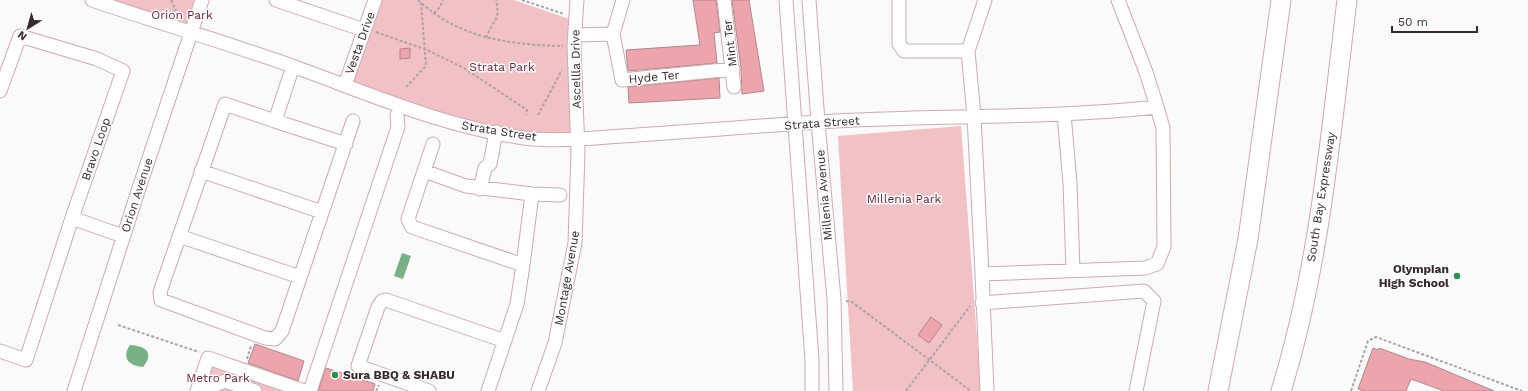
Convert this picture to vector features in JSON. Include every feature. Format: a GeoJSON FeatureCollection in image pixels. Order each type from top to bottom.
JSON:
{"type":"FeatureCollection","features":[{"type":"Feature","properties":{"kind":"highway"},"geometry":{"type":"LineString","coordinates":[[1218,391],[1230,337],[1251,223],[1281,0]]}},
{"type":"Feature","properties":{"kind":"highway","name":"South Bay Expressway"},"geometry":{"type":"LineString","coordinates":[[1281,391],[1297,328],[1317,228],[1332,127],[1347,0]]}},
{"type":"Feature","properties":{"kind":"street","name":"Strata Street"},"geometry":{"type":"LineString","coordinates":[[92,0],[293,66],[433,117],[491,132],[526,138],[740,129],[818,122],[1064,114],[1157,107]]}},
{"type":"Feature","properties":{"kind":"street","name":"Orion Avenue"},"geometry":{"type":"LineString","coordinates":[[74,391],[123,236],[192,34],[202,0]]}},
{"type":"Feature","properties":{"kind":"street","name":"Vesta Drive"},"geometry":{"type":"LineString","coordinates":[[345,86],[370,31],[376,0]]}},
{"type":"Feature","properties":{"kind":"street","name":"Ascellla Drive"},"geometry":{"type":"LineString","coordinates":[[577,0],[574,40],[577,137]]}},
{"type":"Feature","properties":{"kind":"street"},"geometry":{"type":"LineString","coordinates":[[574,40],[613,34],[623,0]]}},
{"type":"Feature","properties":{"kind":"street","name":"Mint Ter"},"geometry":{"type":"LineString","coordinates":[[724,0],[734,87]]}},
{"type":"Feature","properties":{"kind":"street","name":"Millenia Avenue"},"geometry":{"type":"LineString","coordinates":[[786,0],[812,360],[812,391]]}},
{"type":"Feature","properties":{"kind":"street","name":"Millenia Avenue"},"geometry":{"type":"LineString","coordinates":[[809,0],[834,299],[836,391]]}},
{"type":"Feature","properties":{"kind":"street"},"geometry":{"type":"LineString","coordinates":[[899,0],[899,44],[902,49],[907,52],[968,51]]}},
{"type":"Feature","properties":{"kind":"street"},"geometry":{"type":"LineString","coordinates":[[985,0],[968,51],[974,116],[987,391]]}},
{"type":"Feature","properties":{"kind":"street"},"geometry":{"type":"LineString","coordinates":[[982,274],[1145,268],[1157,264],[1164,247],[1163,128],[1146,72],[1118,0]]}},
{"type":"Feature","properties":{"kind":"street"},"geometry":{"type":"LineString","coordinates":[[281,1],[370,31]]}},
{"type":"Feature","properties":{"kind":"street","name":"Hyde Ter"},"geometry":{"type":"LineString","coordinates":[[613,34],[622,80],[733,69]]}},
{"type":"Feature","properties":{"kind":"street","name":"Bravo Loop"},"geometry":{"type":"LineString","coordinates":[[0,91],[20,36],[97,59],[123,71],[72,218],[26,360],[0,351]]}},
{"type":"Feature","properties":{"kind":"street"},"geometry":{"type":"LineString","coordinates":[[275,120],[293,66]]}},
{"type":"Feature","properties":{"kind":"street"},"geometry":{"type":"LineString","coordinates":[[346,144],[225,104],[160,292],[161,300],[265,338],[276,339],[282,331],[346,144],[353,121]]}},
{"type":"Feature","properties":{"kind":"street"},"geometry":{"type":"LineString","coordinates":[[1064,114],[1070,183],[1073,270]]}},
{"type":"Feature","properties":{"kind":"street"},"geometry":{"type":"LineString","coordinates":[[310,391],[398,126],[397,115]]}},
{"type":"Feature","properties":{"kind":"street"},"geometry":{"type":"LineString","coordinates":[[480,189],[484,168],[490,164],[491,132]]}},
{"type":"Feature","properties":{"kind":"street","name":"Montage Avenue"},"geometry":{"type":"LineString","coordinates":[[538,391],[555,343],[575,243],[577,137]]}},
{"type":"Feature","properties":{"kind":"street"},"geometry":{"type":"LineString","coordinates":[[433,144],[408,220],[412,227],[523,265]]}},
{"type":"Feature","properties":{"kind":"street"},"geometry":{"type":"LineString","coordinates":[[202,171],[322,212]]}},
{"type":"Feature","properties":{"kind":"street"},"geometry":{"type":"LineString","coordinates":[[424,171],[466,186],[480,189],[560,195]]}},
{"type":"Feature","properties":{"kind":"street"},"geometry":{"type":"LineString","coordinates":[[488,391],[517,304],[532,194]]}},
{"type":"Feature","properties":{"kind":"street"},"geometry":{"type":"LineString","coordinates":[[72,218],[123,236]]}},
{"type":"Feature","properties":{"kind":"street"},"geometry":{"type":"LineString","coordinates":[[179,236],[300,277]]}},
{"type":"Feature","properties":{"kind":"street"},"geometry":{"type":"LineString","coordinates":[[982,303],[1144,291],[1154,301],[1136,391]]}},
{"type":"Feature","properties":{"kind":"street"},"geometry":{"type":"LineString","coordinates":[[429,391],[358,366],[378,307],[382,301],[386,300],[505,341]]}},
{"type":"Feature","properties":{"kind":"street"},"geometry":{"type":"LineString","coordinates":[[197,391],[208,358],[304,391]]}},
{"type":"Feature","properties":{"kind":"street"},"geometry":{"type":"LineString","coordinates":[[207,391],[208,388],[225,381],[255,391]]}},
{"type":"Feature","properties":{"kind":"path"},"geometry":{"type":"LineString","coordinates":[[171,0],[176,11]]}},
{"type":"Feature","properties":{"kind":"path"},"geometry":{"type":"LineString","coordinates":[[434,13],[440,7],[443,0]]}},
{"type":"Feature","properties":{"kind":"path"},"geometry":{"type":"LineString","coordinates":[[486,38],[498,14],[499,7],[496,0]]}},
{"type":"Feature","properties":{"kind":"path"},"geometry":{"type":"LineString","coordinates":[[522,0],[575,18]]}},
{"type":"Feature","properties":{"kind":"path"},"geometry":{"type":"LineString","coordinates":[[420,1],[442,19],[493,40],[536,46],[574,40]]}},
{"type":"Feature","properties":{"kind":"path"},"geometry":{"type":"LineString","coordinates":[[406,88],[426,66],[420,1]]}},
{"type":"Feature","properties":{"kind":"path"},"geometry":{"type":"LineString","coordinates":[[370,31],[425,49],[464,68],[498,89],[527,110],[526,115]]}},
{"type":"Feature","properties":{"kind":"path"},"geometry":{"type":"LineString","coordinates":[[538,115],[562,70]]}},
{"type":"Feature","properties":{"kind":"path"},"geometry":{"type":"LineString","coordinates":[[834,299],[852,302],[971,391]]}},
{"type":"Feature","properties":{"kind":"path"},"geometry":{"type":"LineString","coordinates":[[906,391],[930,361],[970,305],[982,303]]}},
{"type":"Feature","properties":{"kind":"path"},"geometry":{"type":"LineString","coordinates":[[1350,391],[1368,341],[1376,337],[1522,391]]}},
{"type":"Feature","properties":{"kind":"path"},"geometry":{"type":"LineString","coordinates":[[376,391],[379,384]]}},
{"type":"Feature","properties":{"kind":"green space","name":"Orion Park"},"geometry":{"type":"Polygon","coordinates":[[[92,0],[203,0],[192,34],[92,0]]]}},
{"type":"Feature","properties":{"kind":"green space","name":"Strata Park"},"geometry":{"type":"Polygon","coordinates":[[[375,0],[514,0],[575,21],[577,137],[526,138],[345,86],[375,0]]]}},
{"type":"Feature","properties":{"kind":"green space","name":"Millenia Park"},"geometry":{"type":"Polygon","coordinates":[[[961,126],[981,391],[853,391],[838,136],[961,126]]]}},
{"type":"Feature","properties":{"kind":"green space","name":"Metro Park"},"geometry":{"type":"Polygon","coordinates":[[[214,363],[297,391],[199,391],[208,366],[214,363]]]}},
{"type":"Feature","properties":{"kind":"shaded area"},"geometry":{"type":"Polygon","coordinates":[[[402,253],[411,256],[403,279],[394,276],[402,253]]]}},
{"type":"Feature","properties":{"kind":"shaded area"},"geometry":{"type":"Polygon","coordinates":[[[130,345],[144,348],[147,351],[147,362],[143,367],[130,363],[126,357],[127,350],[130,345]]]}},
{"type":"Feature","properties":{"kind":"building"},"geometry":{"type":"Polygon","coordinates":[[[693,0],[716,0],[720,32],[714,33],[717,63],[628,71],[626,50],[700,45],[693,0]]]}},
{"type":"Feature","properties":{"kind":"building"},"geometry":{"type":"Polygon","coordinates":[[[732,0],[749,0],[764,91],[742,94],[741,68],[732,0]]]}},
{"type":"Feature","properties":{"kind":"building"},"geometry":{"type":"Polygon","coordinates":[[[410,48],[410,58],[400,59],[400,49],[410,48]]]}},
{"type":"Feature","properties":{"kind":"building"},"geometry":{"type":"Polygon","coordinates":[[[719,78],[720,98],[629,103],[628,87],[719,78]]]}},
{"type":"Feature","properties":{"kind":"building"},"geometry":{"type":"Polygon","coordinates":[[[931,317],[942,325],[929,343],[918,335],[931,317]]]}},
{"type":"Feature","properties":{"kind":"building"},"geometry":{"type":"Polygon","coordinates":[[[255,344],[304,361],[298,381],[248,363],[255,344]]]}},
{"type":"Feature","properties":{"kind":"building"},"geometry":{"type":"Polygon","coordinates":[[[1373,348],[1378,350],[1379,348],[1409,359],[1425,362],[1494,391],[1444,391],[1411,379],[1406,391],[1363,391],[1358,389],[1373,348]]]}},
{"type":"Feature","properties":{"kind":"building","name":"Sura BBQ & SHABU"},"geometry":{"type":"Polygon","coordinates":[[[326,368],[375,384],[373,391],[318,391],[326,368]]]}},
{"type":"Feature","properties":{"kind":"place","name":"Olympian High School"},"geometry":{"type":"Point","coordinates":[1457,276]}},
{"type":"Feature","properties":{"kind":"place","name":"Sura BBQ & SHABU"},"geometry":{"type":"Point","coordinates":[335,375]}}]}
